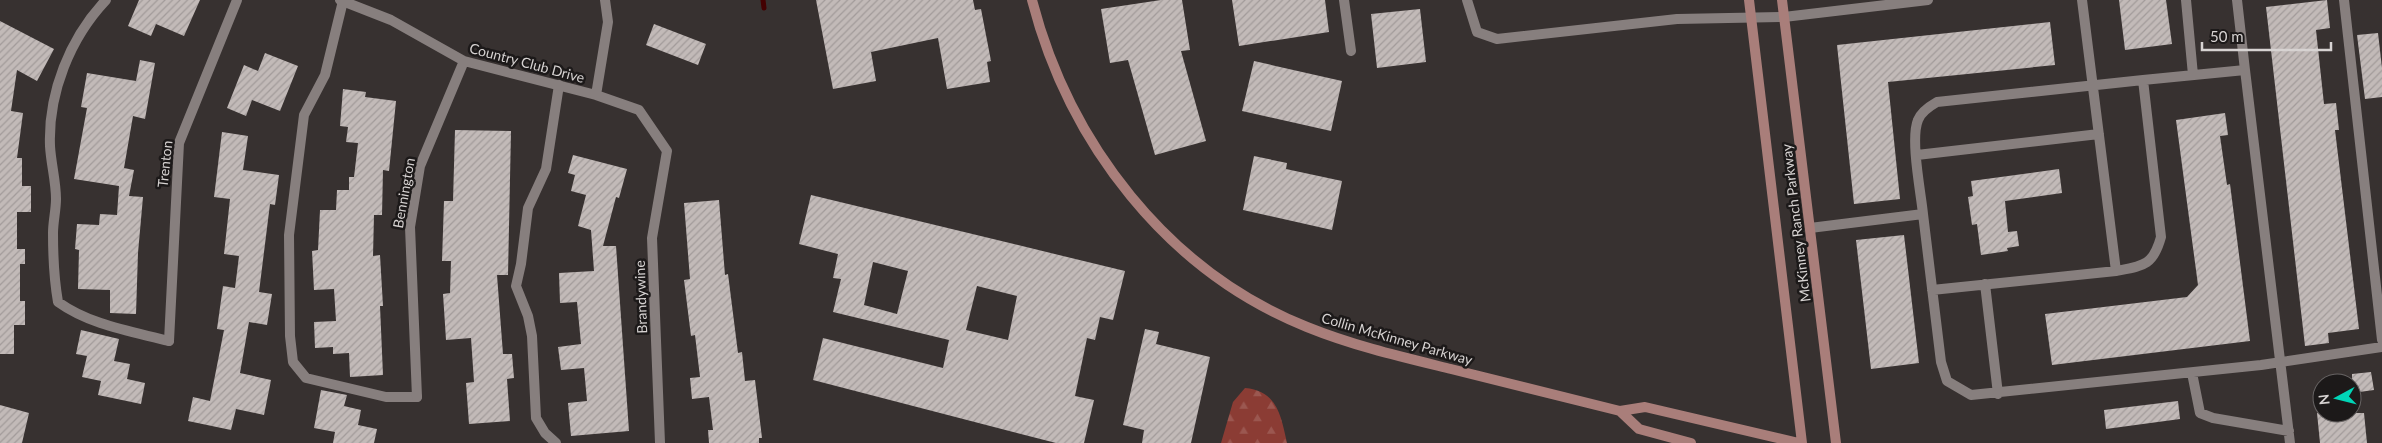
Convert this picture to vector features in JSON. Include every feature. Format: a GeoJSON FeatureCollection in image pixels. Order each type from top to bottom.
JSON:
{"type":"FeatureCollection","features":[{"type":"Feature","properties":{"kind":"street","name":"Trenton"},"geometry":{"type":"LineString","coordinates":[[106,0],[92,15],[74,42],[62,75],[51,116],[50,146],[56,200],[53,231],[54,276],[58,302],[71,311],[100,324],[169,341],[179,143],[237,0]]}},
{"type":"Feature","properties":{"kind":"street","name":"Country Club Drive"},"geometry":{"type":"LineString","coordinates":[[342,0],[391,20],[464,62],[596,95],[639,110],[667,151]]}},
{"type":"Feature","properties":{"kind":"street","name":"Bennington"},"geometry":{"type":"LineString","coordinates":[[342,0],[325,75],[304,115],[289,235],[290,336],[293,362],[306,378],[386,397],[417,397],[410,227],[420,166],[464,62]]}},
{"type":"Feature","properties":{"kind":"street"},"geometry":{"type":"LineString","coordinates":[[596,95],[608,22],[605,0]]}},
{"type":"Feature","properties":{"kind":"street","name":"Collin McKinney Parkway"},"geometry":{"type":"LineString","coordinates":[[1032,0],[1052,65],[1075,114],[1094,148],[1144,212],[1173,241],[1208,270],[1257,303],[1333,337],[1391,354],[1620,411],[1645,407],[1801,443]]}},
{"type":"Feature","properties":{"kind":"street"},"geometry":{"type":"LineString","coordinates":[[1344,0],[1351,51]]}},
{"type":"Feature","properties":{"kind":"street"},"geometry":{"type":"LineString","coordinates":[[1467,0],[1476,32],[1497,40],[1655,20],[1784,17],[1928,0]]}},
{"type":"Feature","properties":{"kind":"street","name":"McKinney Ranch Parkway"},"geometry":{"type":"LineString","coordinates":[[1749,0],[1801,443]]}},
{"type":"Feature","properties":{"kind":"street","name":"McKinney Ranch Parkway"},"geometry":{"type":"LineString","coordinates":[[1782,0],[1836,443]]}},
{"type":"Feature","properties":{"kind":"street"},"geometry":{"type":"LineString","coordinates":[[2082,0],[2116,271]]}},
{"type":"Feature","properties":{"kind":"street"},"geometry":{"type":"LineString","coordinates":[[2186,0],[2193,75]]}},
{"type":"Feature","properties":{"kind":"street"},"geometry":{"type":"LineString","coordinates":[[2237,0],[2290,443]]}},
{"type":"Feature","properties":{"kind":"street"},"geometry":{"type":"LineString","coordinates":[[2344,0],[2382,340]]}},
{"type":"Feature","properties":{"kind":"street"},"geometry":{"type":"LineString","coordinates":[[2245,70],[1937,102],[1928,107],[1918,120],[1916,135],[1917,155],[1940,362],[1946,380],[1971,396],[1998,394],[2192,373],[2382,347]]}},
{"type":"Feature","properties":{"kind":"street"},"geometry":{"type":"LineString","coordinates":[[1932,290],[2116,271],[2142,266],[2156,255],[2161,238],[2143,80]]}},
{"type":"Feature","properties":{"kind":"street"},"geometry":{"type":"LineString","coordinates":[[556,443],[545,433],[536,418],[532,336],[528,316],[516,286],[521,264],[528,208],[546,169],[559,86]]}},
{"type":"Feature","properties":{"kind":"street"},"geometry":{"type":"LineString","coordinates":[[1917,155],[2099,134]]}},
{"type":"Feature","properties":{"kind":"street","name":"Brandywine"},"geometry":{"type":"LineString","coordinates":[[660,443],[652,238],[667,151]]}},
{"type":"Feature","properties":{"kind":"street"},"geometry":{"type":"LineString","coordinates":[[1810,228],[1923,214]]}},
{"type":"Feature","properties":{"kind":"street"},"geometry":{"type":"LineString","coordinates":[[1985,284],[1998,394]]}},
{"type":"Feature","properties":{"kind":"street"},"geometry":{"type":"LineString","coordinates":[[2192,373],[2200,413],[2213,418],[2289,431]]}},
{"type":"Feature","properties":{"kind":"street","name":"Collin McKinney Parkway"},"geometry":{"type":"LineString","coordinates":[[1620,411],[1639,429],[1691,443]]}},
{"type":"Feature","properties":{"kind":"green space"},"geometry":{"type":"Polygon","coordinates":[[[1245,388],[1265,394],[1271,400],[1280,415],[1287,443],[1221,443],[1233,402],[1245,388]]]}},
{"type":"Feature","properties":{"kind":"building"},"geometry":{"type":"Polygon","coordinates":[[[139,0],[200,0],[184,36],[156,24],[151,36],[128,26],[139,0]]]}},
{"type":"Feature","properties":{"kind":"building"},"geometry":{"type":"Polygon","coordinates":[[[816,0],[973,0],[975,10],[981,9],[991,61],[987,62],[990,82],[947,89],[938,38],[871,52],[876,81],[833,89],[816,0]]]}},
{"type":"Feature","properties":{"kind":"building"},"geometry":{"type":"Polygon","coordinates":[[[1161,0],[1182,0],[1190,50],[1181,51],[1206,141],[1155,155],[1128,60],[1110,63],[1101,9],[1161,0]]]}},
{"type":"Feature","properties":{"kind":"building"},"geometry":{"type":"Polygon","coordinates":[[[1232,0],[1325,0],[1329,32],[1239,46],[1232,0]]]}},
{"type":"Feature","properties":{"kind":"building"},"geometry":{"type":"Polygon","coordinates":[[[2119,0],[2166,0],[2172,44],[2125,50],[2119,0]]]}},
{"type":"Feature","properties":{"kind":"building"},"geometry":{"type":"Polygon","coordinates":[[[2327,0],[2330,28],[2316,30],[2324,104],[2336,103],[2339,130],[2335,130],[2359,329],[2328,333],[2329,343],[2305,346],[2266,7],[2327,0]]]}},
{"type":"Feature","properties":{"kind":"building"},"geometry":{"type":"Polygon","coordinates":[[[1420,9],[1426,62],[1377,68],[1371,14],[1420,9]]]}},
{"type":"Feature","properties":{"kind":"building"},"geometry":{"type":"Polygon","coordinates":[[[0,21],[54,49],[37,81],[17,70],[11,111],[23,113],[17,158],[22,158],[22,186],[31,186],[31,212],[17,212],[17,249],[25,249],[25,264],[20,264],[20,301],[25,301],[25,325],[14,325],[14,354],[0,354],[0,21]]]}},
{"type":"Feature","properties":{"kind":"building"},"geometry":{"type":"Polygon","coordinates":[[[2050,22],[2055,65],[1888,82],[1900,199],[1854,204],[1837,45],[2050,22]]]}},
{"type":"Feature","properties":{"kind":"building"},"geometry":{"type":"Polygon","coordinates":[[[654,24],[706,44],[698,65],[646,45],[654,24]]]}},
{"type":"Feature","properties":{"kind":"building"},"geometry":{"type":"Polygon","coordinates":[[[2378,33],[2382,68],[2382,97],[2365,99],[2357,35],[2378,33]]]}},
{"type":"Feature","properties":{"kind":"building"},"geometry":{"type":"Polygon","coordinates":[[[265,53],[298,66],[280,111],[252,100],[246,116],[227,108],[244,65],[258,71],[265,53]]]}},
{"type":"Feature","properties":{"kind":"building"},"geometry":{"type":"Polygon","coordinates":[[[140,60],[155,63],[145,119],[133,116],[124,168],[134,170],[129,196],[143,197],[138,253],[136,314],[110,313],[110,290],[78,289],[79,250],[75,249],[77,224],[99,225],[100,214],[117,215],[119,186],[74,179],[87,108],[81,107],[87,73],[136,81],[140,60]]]}},
{"type":"Feature","properties":{"kind":"building"},"geometry":{"type":"Polygon","coordinates":[[[1254,61],[1342,81],[1331,131],[1242,111],[1254,61]]]}},
{"type":"Feature","properties":{"kind":"building"},"geometry":{"type":"Polygon","coordinates":[[[343,89],[366,92],[365,97],[396,101],[389,171],[383,170],[382,215],[374,215],[373,256],[380,255],[383,306],[380,306],[383,375],[350,377],[349,353],[333,354],[333,347],[315,348],[314,322],[336,321],[334,289],[314,290],[312,251],[318,250],[320,210],[336,210],[337,190],[349,190],[349,177],[354,177],[358,143],[346,142],[348,127],[340,126],[343,89]]]}},
{"type":"Feature","properties":{"kind":"building"},"geometry":{"type":"Polygon","coordinates":[[[2225,113],[2228,135],[2220,136],[2227,185],[2230,184],[2250,341],[2052,365],[2045,314],[2187,297],[2198,285],[2176,120],[2225,113]]]}},
{"type":"Feature","properties":{"kind":"building"},"geometry":{"type":"Polygon","coordinates":[[[455,130],[511,131],[508,275],[497,275],[503,354],[512,354],[514,378],[507,379],[510,421],[469,424],[466,383],[474,382],[471,338],[446,340],[443,294],[450,293],[451,261],[442,261],[444,201],[453,201],[455,130]]]}},
{"type":"Feature","properties":{"kind":"building"},"geometry":{"type":"Polygon","coordinates":[[[222,132],[248,136],[243,170],[279,175],[275,205],[270,204],[259,292],[272,294],[267,325],[249,322],[240,373],[271,380],[264,415],[236,409],[231,430],[188,421],[193,397],[210,401],[224,330],[217,329],[223,286],[235,288],[239,256],[224,254],[230,199],[214,197],[222,132]]]}},
{"type":"Feature","properties":{"kind":"building"},"geometry":{"type":"Polygon","coordinates":[[[573,155],[627,169],[619,198],[616,197],[603,246],[616,246],[629,431],[571,436],[568,403],[587,401],[584,368],[561,370],[558,347],[581,344],[577,302],[560,303],[559,273],[594,271],[591,230],[578,226],[586,195],[571,191],[575,175],[568,173],[573,155]]]}},
{"type":"Feature","properties":{"kind":"building"},"geometry":{"type":"Polygon","coordinates":[[[1254,156],[1287,163],[1286,169],[1342,181],[1332,230],[1243,210],[1254,156]]]}},
{"type":"Feature","properties":{"kind":"building"},"geometry":{"type":"Polygon","coordinates":[[[2059,169],[2062,193],[2005,201],[2008,232],[2017,231],[2019,246],[2007,248],[2008,251],[1981,255],[1977,224],[1972,225],[1968,197],[1973,196],[1971,181],[2059,169]]]}},
{"type":"Feature","properties":{"kind":"building"},"geometry":{"type":"Polygon","coordinates":[[[811,195],[1125,271],[1113,320],[1100,317],[1095,340],[1087,338],[1075,396],[1094,400],[1084,443],[1056,443],[813,380],[823,338],[943,368],[949,340],[833,312],[841,279],[833,278],[838,254],[799,244],[811,195]],[[873,262],[864,305],[897,314],[908,271],[873,262]],[[977,286],[966,330],[1008,340],[1017,296],[977,286]]]}},
{"type":"Feature","properties":{"kind":"building"},"geometry":{"type":"Polygon","coordinates":[[[719,200],[725,275],[728,274],[738,353],[742,352],[745,381],[755,380],[762,438],[759,438],[759,443],[709,443],[708,430],[713,430],[709,397],[692,399],[690,378],[700,377],[695,335],[691,336],[684,280],[690,279],[684,203],[719,200]]]}},
{"type":"Feature","properties":{"kind":"building"},"geometry":{"type":"Polygon","coordinates":[[[1904,235],[1919,363],[1871,369],[1856,240],[1904,235]]]}},
{"type":"Feature","properties":{"kind":"building"},"geometry":{"type":"Polygon","coordinates":[[[1145,329],[1159,332],[1156,344],[1210,357],[1191,443],[1142,443],[1144,430],[1123,425],[1145,329]]]}},
{"type":"Feature","properties":{"kind":"building"},"geometry":{"type":"Polygon","coordinates":[[[81,330],[119,339],[114,361],[130,364],[127,379],[145,383],[141,404],[98,395],[101,381],[82,377],[87,356],[76,354],[81,330]]]}},
{"type":"Feature","properties":{"kind":"building"},"geometry":{"type":"Polygon","coordinates":[[[2371,372],[2374,390],[2362,392],[2362,373],[2371,372]]]}},
{"type":"Feature","properties":{"kind":"building"},"geometry":{"type":"Polygon","coordinates":[[[321,390],[347,395],[344,406],[361,410],[358,425],[377,429],[374,443],[333,443],[335,432],[314,428],[321,390]]]}},
{"type":"Feature","properties":{"kind":"building"},"geometry":{"type":"Polygon","coordinates":[[[2178,401],[2180,419],[2106,429],[2104,410],[2178,401]]]}},
{"type":"Feature","properties":{"kind":"building"},"geometry":{"type":"Polygon","coordinates":[[[0,405],[29,413],[22,443],[0,443],[0,405]]]}},
{"type":"Feature","properties":{"kind":"building"},"geometry":{"type":"Polygon","coordinates":[[[2362,413],[2364,413],[2367,443],[2320,443],[2318,423],[2362,423],[2362,413]]]}},
{"type":"Feature","properties":{"kind":"waterway"},"geometry":{"type":"LineString","coordinates":[[763,0],[764,8]]}}]}
